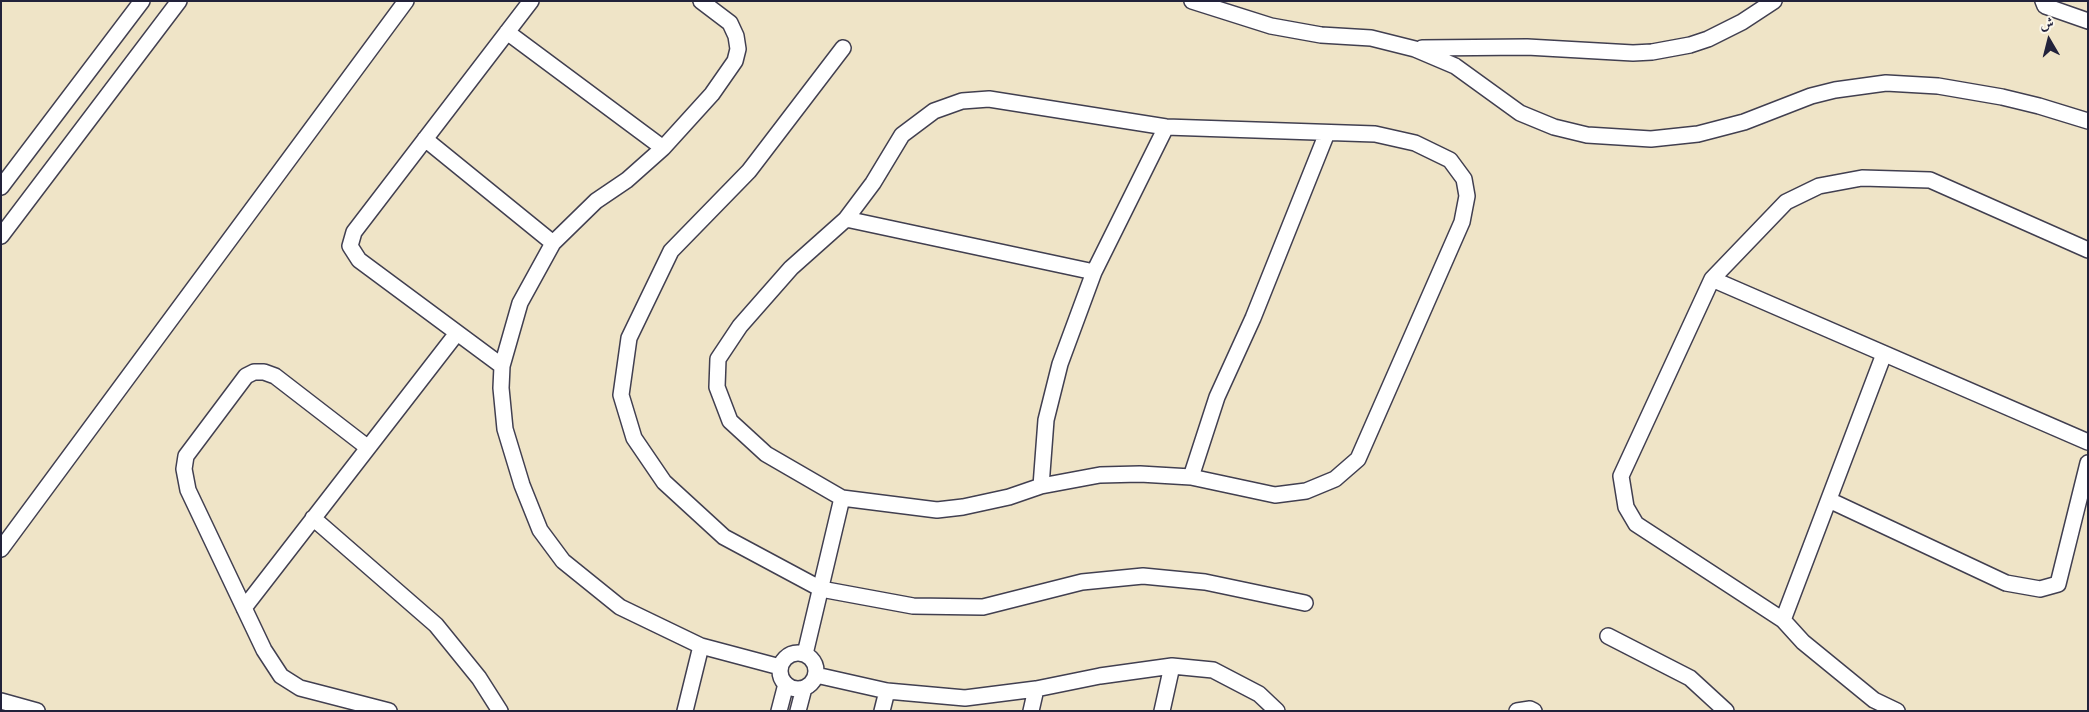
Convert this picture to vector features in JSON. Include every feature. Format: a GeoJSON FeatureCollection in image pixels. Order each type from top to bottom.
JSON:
{"type":"FeatureCollection","features":[{"type":"Feature","properties":{"kind":"street"},"geometry":{"type":"LineString","coordinates":[[1,187],[142,1]]}},
{"type":"Feature","properties":{"kind":"street"},"geometry":{"type":"LineString","coordinates":[[1,236],[179,1]]}},
{"type":"Feature","properties":{"kind":"street"},"geometry":{"type":"LineString","coordinates":[[1,549],[406,1]]}},
{"type":"Feature","properties":{"kind":"street"},"geometry":{"type":"LineString","coordinates":[[502,366],[359,260],[350,246],[354,232],[531,1]]}},
{"type":"Feature","properties":{"kind":"street"},"geometry":{"type":"LineString","coordinates":[[701,1],[730,23],[736,36],[738,49],[735,61],[712,94],[663,148],[627,180],[596,201],[553,243],[520,303],[502,366],[501,388],[505,429],[522,486],[540,530],[563,561],[620,607],[701,646],[780,667]]}},
{"type":"Feature","properties":{"kind":"street"},"geometry":{"type":"LineString","coordinates":[[1192,1],[1271,26],[1321,35],[1371,38],[1415,48],[1455,66],[1520,112],[1554,127],[1587,135],[1651,139],[1698,134],[1744,122],[1811,96],[1835,90],[1886,83],[1938,86],[2002,97],[2088,121]]}},
{"type":"Feature","properties":{"kind":"street"},"geometry":{"type":"LineString","coordinates":[[1208,1],[1224,12]]}},
{"type":"Feature","properties":{"kind":"street"},"geometry":{"type":"LineString","coordinates":[[1415,48],[1527,47],[1633,53],[1652,52],[1708,39],[1742,22],[1774,1]]}},
{"type":"Feature","properties":{"kind":"street"},"geometry":{"type":"LineString","coordinates":[[2043,1],[2044,6],[2088,21]]}},
{"type":"Feature","properties":{"kind":"street"},"geometry":{"type":"LineString","coordinates":[[507,32],[663,148]]}},
{"type":"Feature","properties":{"kind":"street"},"geometry":{"type":"LineString","coordinates":[[843,48],[750,172],[671,251],[629,338],[621,395],[634,438],[664,482],[724,537],[821,589],[913,606],[983,607],[1082,582],[1143,576],[1205,582],[1304,602]]}},
{"type":"Feature","properties":{"kind":"street"},"geometry":{"type":"LineString","coordinates":[[989,99],[1166,127],[1375,134],[1415,143],[1450,160],[1464,179],[1467,196],[1462,222],[1358,459],[1335,479],[1306,491],[1275,495],[1191,477],[1140,474],[1100,475],[1041,486],[1009,497],[963,508],[937,510],[842,498],[766,454],[730,421],[717,387],[718,359],[740,326],[791,268],[846,219],[873,182],[902,135],[934,111],[962,101],[989,99]]}},
{"type":"Feature","properties":{"kind":"street"},"geometry":{"type":"LineString","coordinates":[[1041,486],[1046,420],[1060,364],[1094,272],[1166,127]]}},
{"type":"Feature","properties":{"kind":"street"},"geometry":{"type":"LineString","coordinates":[[1191,477],[1216,397],[1253,318],[1328,133]]}},
{"type":"Feature","properties":{"kind":"street"},"geometry":{"type":"LineString","coordinates":[[425,139],[553,243]]}},
{"type":"Feature","properties":{"kind":"street"},"geometry":{"type":"LineString","coordinates":[[1897,711],[1874,700],[1803,642],[1783,620],[1636,524],[1626,507],[1621,476],[1712,279],[1786,202],[1819,186],[1862,178],[1930,180],[2088,250]]}},
{"type":"Feature","properties":{"kind":"street"},"geometry":{"type":"LineString","coordinates":[[846,219],[1094,272]]}},
{"type":"Feature","properties":{"kind":"street"},"geometry":{"type":"LineString","coordinates":[[1712,279],[2088,442]]}},
{"type":"Feature","properties":{"kind":"street"},"geometry":{"type":"LineString","coordinates":[[244,608],[457,333]]}},
{"type":"Feature","properties":{"kind":"street"},"geometry":{"type":"LineString","coordinates":[[1783,620],[1884,354]]}},
{"type":"Feature","properties":{"kind":"street"},"geometry":{"type":"LineString","coordinates":[[367,448],[275,376],[264,372],[254,372],[246,376],[186,456],[184,469],[188,490],[264,650],[281,676],[300,688],[388,711]]}},
{"type":"Feature","properties":{"kind":"street"},"geometry":{"type":"LineString","coordinates":[[1829,500],[2006,583],[2040,590],[2058,584],[2088,463]]}},
{"type":"Feature","properties":{"kind":"street"},"geometry":{"type":"LineString","coordinates":[[806,654],[842,498]]}},
{"type":"Feature","properties":{"kind":"street"},"geometry":{"type":"LineString","coordinates":[[313,518],[436,625],[478,678],[500,711]]}},
{"type":"Feature","properties":{"kind":"street"},"geometry":{"type":"LineString","coordinates":[[1608,636],[1690,678],[1726,711]]}},
{"type":"Feature","properties":{"kind":"street"},"geometry":{"type":"LineString","coordinates":[[685,711],[701,646]]}},
{"type":"Feature","properties":{"kind":"street"},"geometry":{"type":"LineString","coordinates":[[799,652],[806,654],[815,662],[816,675],[814,681],[804,688],[791,688],[786,684],[780,673],[780,667],[787,656],[799,652]]}},
{"type":"Feature","properties":{"kind":"street"},"geometry":{"type":"LineString","coordinates":[[816,675],[886,691],[965,698],[1036,689],[1100,676],[1172,666],[1213,670],[1259,694],[1276,711]]}},
{"type":"Feature","properties":{"kind":"street"},"geometry":{"type":"LineString","coordinates":[[1162,711],[1172,666]]}},
{"type":"Feature","properties":{"kind":"street"},"geometry":{"type":"LineString","coordinates":[[779,711],[786,684]]}},
{"type":"Feature","properties":{"kind":"street"},"geometry":{"type":"LineString","coordinates":[[798,711],[804,688]]}},
{"type":"Feature","properties":{"kind":"street"},"geometry":{"type":"LineString","coordinates":[[1031,711],[1036,689]]}},
{"type":"Feature","properties":{"kind":"street"},"geometry":{"type":"LineString","coordinates":[[882,711],[886,691]]}},
{"type":"Feature","properties":{"kind":"street"},"geometry":{"type":"LineString","coordinates":[[1,701],[37,711]]}},
{"type":"Feature","properties":{"kind":"street"},"geometry":{"type":"LineString","coordinates":[[1517,711],[1530,709],[1534,711]]}}]}
